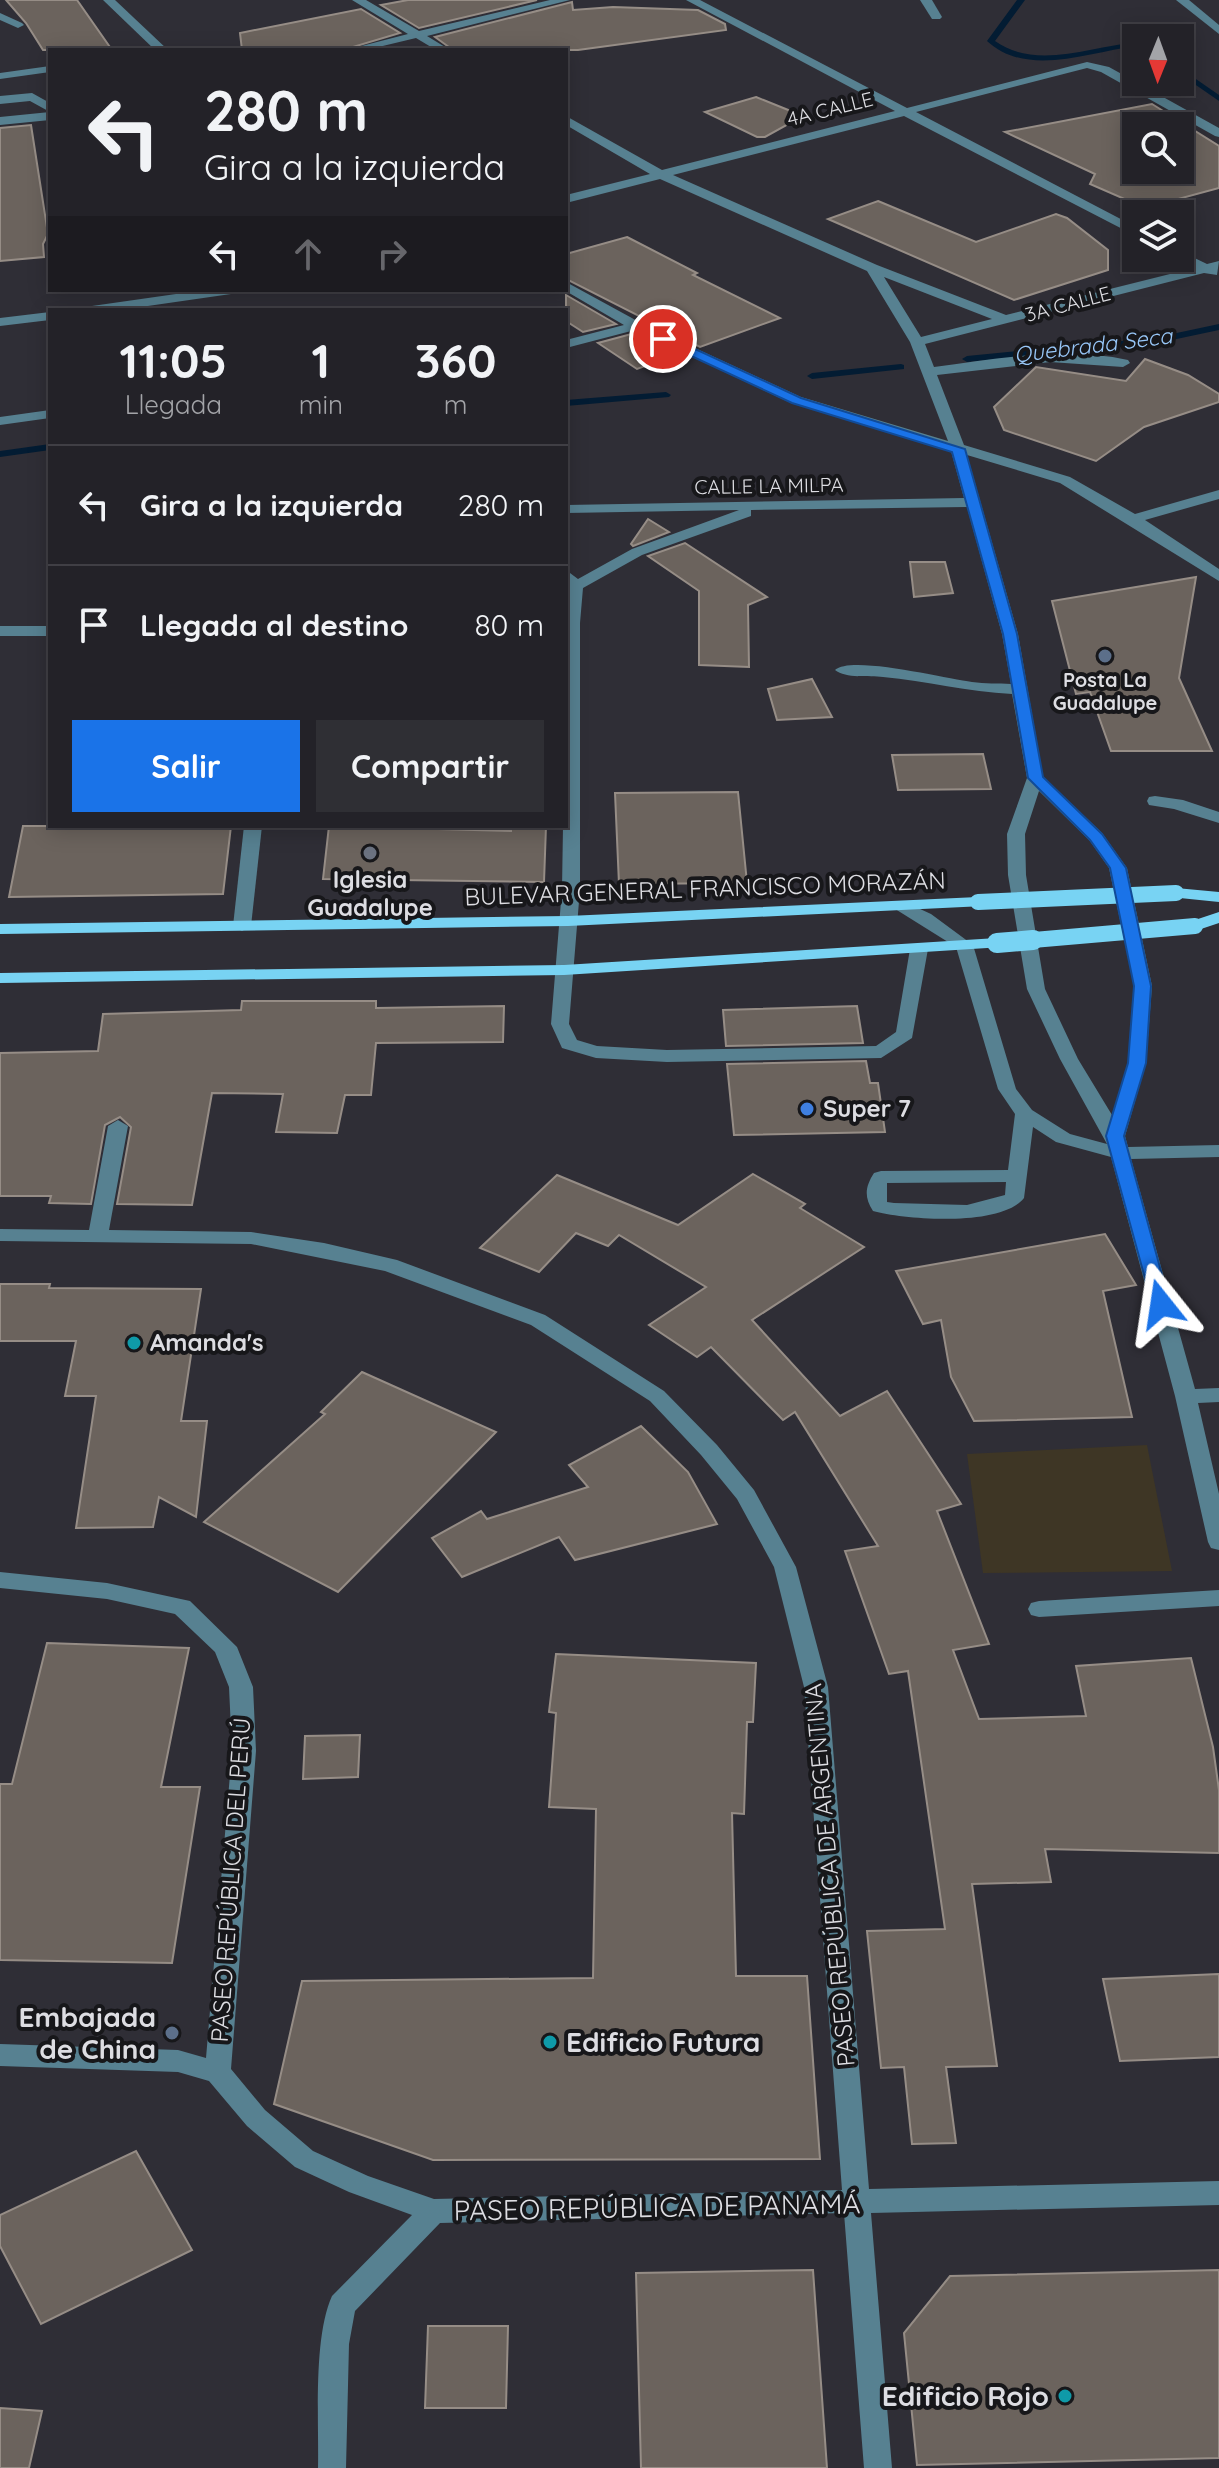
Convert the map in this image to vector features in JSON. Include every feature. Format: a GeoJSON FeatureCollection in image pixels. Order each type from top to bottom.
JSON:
{"type":"FeatureCollection","features":[{"type":"Feature","properties":{"kind":"main road","name":"BULEVAR GENERAL FRANCISCO MORAZÁN"},"geometry":{"type":"LineString","coordinates":[[0,929],[568,921],[1176,893],[1219,897]]}},
{"type":"Feature","properties":{"kind":"main road"},"geometry":{"type":"LineString","coordinates":[[0,978],[564,970],[997,943],[1195,926],[1219,917]]}},
{"type":"Feature","properties":{"kind":"street"},"geometry":{"type":"LineString","coordinates":[[109,0],[160,48]]}},
{"type":"Feature","properties":{"kind":"street"},"geometry":{"type":"LineString","coordinates":[[358,0],[441,48]]}},
{"type":"Feature","properties":{"kind":"street"},"geometry":{"type":"LineString","coordinates":[[360,48],[564,0]]}},
{"type":"Feature","properties":{"kind":"street"},"geometry":{"type":"LineString","coordinates":[[692,0],[1122,225]]}},
{"type":"Feature","properties":{"kind":"street"},"geometry":{"type":"LineString","coordinates":[[926,0],[936,17]]}},
{"type":"Feature","properties":{"kind":"street"},"geometry":{"type":"LineString","coordinates":[[1182,0],[1219,31]]}},
{"type":"Feature","properties":{"kind":"street"},"geometry":{"type":"LineString","coordinates":[[0,16],[18,25]]}},
{"type":"Feature","properties":{"kind":"street","name":"4A CALLE"},"geometry":{"type":"LineString","coordinates":[[568,198],[1087,65],[1105,69],[1219,133]]}},
{"type":"Feature","properties":{"kind":"street"},"geometry":{"type":"LineString","coordinates":[[0,76],[48,69]]}},
{"type":"Feature","properties":{"kind":"street"},"geometry":{"type":"LineString","coordinates":[[0,100],[32,97],[48,107]]}},
{"type":"Feature","properties":{"kind":"street"},"geometry":{"type":"LineString","coordinates":[[0,121],[48,116]]}},
{"type":"Feature","properties":{"kind":"street"},"geometry":{"type":"LineString","coordinates":[[568,121],[658,173],[872,268],[1007,320]]}},
{"type":"Feature","properties":{"kind":"street"},"geometry":{"type":"LineString","coordinates":[[1194,261],[1215,270]]}},
{"type":"Feature","properties":{"kind":"street"},"geometry":{"type":"LineString","coordinates":[[872,268],[917,342],[958,449],[1010,634],[1035,778],[1016,834],[1017,875],[1036,989],[1069,1059],[1117,1144],[1186,1396],[1219,1542]]}},
{"type":"Feature","properties":{"kind":"street","name":"3A CALLE"},"geometry":{"type":"LineString","coordinates":[[917,342],[1215,270]]}},
{"type":"Feature","properties":{"kind":"street"},"geometry":{"type":"LineString","coordinates":[[568,287],[636,326],[796,400],[1065,480],[1133,519],[1219,576]]}},
{"type":"Feature","properties":{"kind":"street"},"geometry":{"type":"LineString","coordinates":[[119,308],[219,292]]}},
{"type":"Feature","properties":{"kind":"street"},"geometry":{"type":"LineString","coordinates":[[0,322],[48,316]]}},
{"type":"Feature","properties":{"kind":"street"},"geometry":{"type":"LineString","coordinates":[[568,343],[636,326]]}},
{"type":"Feature","properties":{"kind":"street"},"geometry":{"type":"LineString","coordinates":[[928,372],[1069,357],[1093,357],[1123,363]]}},
{"type":"Feature","properties":{"kind":"street"},"geometry":{"type":"LineString","coordinates":[[0,421],[48,414]]}},
{"type":"Feature","properties":{"kind":"street"},"geometry":{"type":"LineString","coordinates":[[1133,519],[1219,494]]}},
{"type":"Feature","properties":{"kind":"street","name":"CALLE LA MILPA"},"geometry":{"type":"LineString","coordinates":[[568,509],[973,502]]}},
{"type":"Feature","properties":{"kind":"street"},"geometry":{"type":"LineString","coordinates":[[769,506],[701,527],[571,580],[573,718],[568,921],[560,1024],[569,1044],[596,1052],[698,1056],[881,1052],[905,1034],[919,949]]}},
{"type":"Feature","properties":{"kind":"street"},"geometry":{"type":"LineString","coordinates":[[0,631],[48,631]]}},
{"type":"Feature","properties":{"kind":"street"},"geometry":{"type":"LineString","coordinates":[[843,670],[885,672],[973,687],[1019,689]]}},
{"type":"Feature","properties":{"kind":"street"},"geometry":{"type":"LineString","coordinates":[[1035,778],[1096,837],[1118,868],[1143,986],[1137,1063],[1117,1144]]}},
{"type":"Feature","properties":{"kind":"street"},"geometry":{"type":"LineString","coordinates":[[1155,801],[1177,804],[1219,818]]}},
{"type":"Feature","properties":{"kind":"street"},"geometry":{"type":"LineString","coordinates":[[242,926],[253,828]]}},
{"type":"Feature","properties":{"kind":"street"},"geometry":{"type":"LineString","coordinates":[[901,907],[925,918],[964,945],[1007,1089],[1025,1114],[1063,1138],[1219,1151]]}},
{"type":"Feature","properties":{"kind":"street"},"geometry":{"type":"LineString","coordinates":[[1016,1176],[881,1177],[874,1198],[880,1207],[896,1210],[970,1211],[1004,1205],[1014,1198],[1025,1114]]}},
{"type":"Feature","properties":{"kind":"street"},"geometry":{"type":"LineString","coordinates":[[98,1234],[118,1126]]}},
{"type":"Feature","properties":{"kind":"street","name":"PASEO REPÚBLICA DE ARGENTINA"},"geometry":{"type":"LineString","coordinates":[[0,1235],[251,1238],[377,1262],[461,1289],[538,1320],[657,1396],[709,1450],[746,1495],[785,1567],[816,1687],[878,2468]]}},
{"type":"Feature","properties":{"kind":"street"},"geometry":{"type":"LineString","coordinates":[[1186,1396],[1219,1395]]}},
{"type":"Feature","properties":{"kind":"street","name":"PASEO REPÚBLICA DEL PERÚ"},"geometry":{"type":"LineString","coordinates":[[0,1580],[107,1591],[182,1607],[225,1647],[241,1687],[244,1751],[218,2072]]}},
{"type":"Feature","properties":{"kind":"street"},"geometry":{"type":"LineString","coordinates":[[1039,1609],[1219,1598]]}},
{"type":"Feature","properties":{"kind":"street"},"geometry":{"type":"LineString","coordinates":[[0,2055],[178,2061],[218,2072]]}},
{"type":"Feature","properties":{"kind":"street","name":"PASEO REPÚBLICA DE PANAMÁ"},"geometry":{"type":"LineString","coordinates":[[218,2072],[256,2118],[304,2159],[359,2184],[434,2211],[1219,2193]]}},
{"type":"Feature","properties":{"kind":"street"},"geometry":{"type":"LineString","coordinates":[[332,2468],[335,2344],[342,2305],[434,2211]]}},
{"type":"Feature","properties":{"kind":"shaded area"},"geometry":{"type":"Polygon","coordinates":[[[1147,1445],[1172,1571],[983,1573],[967,1454],[1147,1445]]]}},
{"type":"Feature","properties":{"kind":"building"},"geometry":{"type":"Polygon","coordinates":[[[6,0],[77,0],[111,48],[43,50],[6,0]]]}},
{"type":"Feature","properties":{"kind":"building"},"geometry":{"type":"Polygon","coordinates":[[[408,0],[537,0],[419,28],[381,5],[408,0]]]}},
{"type":"Feature","properties":{"kind":"building"},"geometry":{"type":"Polygon","coordinates":[[[572,2],[573,10],[613,7],[698,10],[725,24],[726,30],[578,50],[450,48],[435,37],[572,2]]]}},
{"type":"Feature","properties":{"kind":"building"},"geometry":{"type":"Polygon","coordinates":[[[361,9],[400,33],[350,48],[242,48],[240,33],[361,9]]]}},
{"type":"Feature","properties":{"kind":"building"},"geometry":{"type":"Polygon","coordinates":[[[756,97],[803,116],[765,137],[757,137],[705,112],[756,97]]]}},
{"type":"Feature","properties":{"kind":"building"},"geometry":{"type":"Polygon","coordinates":[[[1152,104],[1165,112],[1122,112],[1122,184],[1194,184],[1194,130],[1219,146],[1219,188],[1175,200],[1127,200],[1090,184],[1095,174],[1005,132],[1152,104]]]}},
{"type":"Feature","properties":{"kind":"building"},"geometry":{"type":"Polygon","coordinates":[[[31,125],[48,234],[43,244],[44,257],[0,261],[0,128],[31,125]]]}},
{"type":"Feature","properties":{"kind":"building"},"geometry":{"type":"Polygon","coordinates":[[[878,201],[976,242],[1056,214],[1067,218],[1108,250],[1108,270],[1014,300],[828,219],[878,201]]]}},
{"type":"Feature","properties":{"kind":"building"},"geometry":{"type":"Polygon","coordinates":[[[627,237],[697,273],[693,275],[780,318],[700,347],[568,280],[568,253],[627,237]]]}},
{"type":"Feature","properties":{"kind":"building"},"geometry":{"type":"Polygon","coordinates":[[[566,295],[616,324],[583,332],[568,322],[566,295]]]}},
{"type":"Feature","properties":{"kind":"building"},"geometry":{"type":"Polygon","coordinates":[[[635,333],[679,354],[637,369],[598,343],[635,333]]]}},
{"type":"Feature","properties":{"kind":"building"},"geometry":{"type":"Polygon","coordinates":[[[1145,359],[1188,375],[1219,394],[1219,402],[1144,427],[1096,461],[1004,430],[994,407],[1036,367],[1126,381],[1145,359]]]}},
{"type":"Feature","properties":{"kind":"building"},"geometry":{"type":"Polygon","coordinates":[[[648,519],[669,532],[633,546],[631,544],[648,519]]]}},
{"type":"Feature","properties":{"kind":"building"},"geometry":{"type":"Polygon","coordinates":[[[685,543],[767,597],[748,605],[749,667],[699,665],[699,591],[648,556],[685,543]]]}},
{"type":"Feature","properties":{"kind":"building"},"geometry":{"type":"Polygon","coordinates":[[[910,562],[945,562],[953,593],[914,597],[910,562]]]}},
{"type":"Feature","properties":{"kind":"building"},"geometry":{"type":"Polygon","coordinates":[[[1196,577],[1179,678],[1212,751],[1111,751],[1090,692],[1076,694],[1052,601],[1196,577]]]}},
{"type":"Feature","properties":{"kind":"building"},"geometry":{"type":"Polygon","coordinates":[[[812,679],[832,717],[777,720],[768,689],[812,679]]]}},
{"type":"Feature","properties":{"kind":"building"},"geometry":{"type":"Polygon","coordinates":[[[983,754],[991,789],[898,790],[892,755],[983,754]]]}},
{"type":"Feature","properties":{"kind":"building"},"geometry":{"type":"Polygon","coordinates":[[[738,792],[747,883],[619,884],[615,793],[738,792]]]}},
{"type":"Feature","properties":{"kind":"building"},"geometry":{"type":"Polygon","coordinates":[[[23,826],[231,828],[223,894],[9,897],[23,826]]]}},
{"type":"Feature","properties":{"kind":"building"},"geometry":{"type":"Polygon","coordinates":[[[329,828],[511,831],[511,828],[546,828],[544,882],[323,879],[329,828]]]}},
{"type":"Feature","properties":{"kind":"building"},"geometry":{"type":"Polygon","coordinates":[[[242,1001],[376,1001],[376,1008],[504,1006],[503,1042],[376,1043],[371,1095],[345,1095],[337,1133],[276,1132],[283,1094],[212,1093],[192,1205],[117,1204],[131,1127],[120,1117],[105,1125],[91,1204],[49,1203],[51,1196],[0,1196],[0,1053],[98,1051],[103,1014],[241,1010],[242,1001]]]}},
{"type":"Feature","properties":{"kind":"building"},"geometry":{"type":"Polygon","coordinates":[[[857,1006],[863,1043],[726,1046],[723,1010],[857,1006]]]}},
{"type":"Feature","properties":{"kind":"building","name":"Super 7"},"geometry":{"type":"Polygon","coordinates":[[[866,1061],[870,1083],[878,1083],[885,1132],[734,1135],[727,1064],[866,1061]]]}},
{"type":"Feature","properties":{"kind":"building"},"geometry":{"type":"Polygon","coordinates":[[[753,1174],[805,1204],[800,1208],[864,1247],[752,1320],[840,1416],[887,1391],[961,1504],[937,1511],[989,1644],[953,1650],[979,1719],[1086,1716],[1076,1666],[1191,1658],[1213,1747],[1219,1790],[1219,1853],[1045,1849],[1051,1882],[972,1884],[997,2066],[946,2067],[956,2143],[912,2144],[904,2067],[881,2068],[867,1931],[945,1929],[908,1671],[889,1674],[845,1551],[878,1546],[795,1412],[783,1420],[711,1347],[697,1357],[649,1325],[706,1287],[619,1235],[608,1246],[576,1233],[539,1272],[480,1248],[557,1175],[678,1225],[753,1174]]]}},
{"type":"Feature","properties":{"kind":"building"},"geometry":{"type":"Polygon","coordinates":[[[1105,1234],[1136,1285],[1103,1291],[1132,1417],[974,1421],[951,1377],[941,1320],[923,1324],[896,1271],[1105,1234]]]}},
{"type":"Feature","properties":{"kind":"building"},"geometry":{"type":"Polygon","coordinates":[[[0,1284],[50,1284],[49,1288],[201,1289],[181,1421],[207,1421],[196,1517],[159,1497],[153,1527],[76,1528],[96,1396],[65,1396],[76,1341],[0,1341],[0,1284]]]}},
{"type":"Feature","properties":{"kind":"building"},"geometry":{"type":"Polygon","coordinates":[[[362,1372],[496,1432],[338,1592],[204,1522],[325,1414],[321,1412],[362,1372]]]}},
{"type":"Feature","properties":{"kind":"building"},"geometry":{"type":"Polygon","coordinates":[[[641,1426],[688,1472],[717,1524],[575,1560],[559,1537],[462,1577],[432,1538],[481,1511],[487,1519],[588,1487],[569,1465],[641,1426]]]}},
{"type":"Feature","properties":{"kind":"building"},"geometry":{"type":"Polygon","coordinates":[[[47,1643],[189,1648],[161,1787],[200,1787],[172,1963],[0,1960],[0,1784],[12,1784],[47,1643]]]}},
{"type":"Feature","properties":{"kind":"building","name":"Edificio Futura"},"geometry":{"type":"Polygon","coordinates":[[[556,1654],[756,1663],[753,1722],[747,1722],[744,1814],[732,1813],[736,1976],[807,1976],[820,2159],[433,2160],[274,2104],[302,1981],[593,1978],[596,1809],[549,1807],[556,1713],[549,1712],[556,1654]]]}},
{"type":"Feature","properties":{"kind":"building"},"geometry":{"type":"Polygon","coordinates":[[[360,1735],[358,1777],[303,1779],[305,1736],[360,1735]]]}},
{"type":"Feature","properties":{"kind":"building"},"geometry":{"type":"Polygon","coordinates":[[[1219,1974],[1219,2057],[1120,2061],[1103,1979],[1219,1974]]]}},
{"type":"Feature","properties":{"kind":"building"},"geometry":{"type":"Polygon","coordinates":[[[136,2151],[192,2250],[41,2324],[0,2246],[0,2215],[136,2151]]]}},
{"type":"Feature","properties":{"kind":"building"},"geometry":{"type":"Polygon","coordinates":[[[813,2270],[827,2468],[641,2468],[636,2273],[813,2270]]]}},
{"type":"Feature","properties":{"kind":"building","name":"Edificio Rojo"},"geometry":{"type":"Polygon","coordinates":[[[1219,2270],[1219,2458],[917,2465],[904,2333],[950,2276],[1219,2270]]]}},
{"type":"Feature","properties":{"kind":"building"},"geometry":{"type":"Polygon","coordinates":[[[428,2326],[508,2326],[506,2408],[425,2408],[428,2326]]]}},
{"type":"Feature","properties":{"kind":"building"},"geometry":{"type":"Polygon","coordinates":[[[0,2408],[42,2411],[29,2468],[0,2468],[0,2408]]]}},
{"type":"Feature","properties":{"kind":"waterway"},"geometry":{"type":"LineString","coordinates":[[1021,0],[991,41],[1005,51],[1021,57],[1040,58],[1122,46]]}},
{"type":"Feature","properties":{"kind":"waterway"},"geometry":{"type":"LineString","coordinates":[[1194,80],[1219,99]]}},
{"type":"Feature","properties":{"kind":"waterway","name":"Quebrada Seca"},"geometry":{"type":"LineString","coordinates":[[967,359],[1153,341],[1219,327]]}},
{"type":"Feature","properties":{"kind":"waterway","name":"Quebrada Seca"},"geometry":{"type":"LineString","coordinates":[[812,376],[901,367]]}},
{"type":"Feature","properties":{"kind":"waterway","name":"Quebrada Seca"},"geometry":{"type":"LineString","coordinates":[[568,403],[666,395]]}},
{"type":"Feature","properties":{"kind":"waterway","name":"Quebrada Seca"},"geometry":{"type":"LineString","coordinates":[[0,454],[48,447]]}},
{"type":"Feature","properties":{"kind":"place","name":"Posta La Guadalupe"},"geometry":{"type":"Point","coordinates":[1105,656]}},
{"type":"Feature","properties":{"kind":"place","name":"Iglesia Guadalupe"},"geometry":{"type":"Point","coordinates":[370,853]}},
{"type":"Feature","properties":{"kind":"place","name":"Super 7"},"geometry":{"type":"Point","coordinates":[807,1109]}},
{"type":"Feature","properties":{"kind":"place","name":"Amanda's"},"geometry":{"type":"Point","coordinates":[134,1343]}},
{"type":"Feature","properties":{"kind":"place","name":"Embajada de China"},"geometry":{"type":"Point","coordinates":[172,2033]}},
{"type":"Feature","properties":{"kind":"place","name":"Edificio Futura"},"geometry":{"type":"Point","coordinates":[550,2042]}},
{"type":"Feature","properties":{"kind":"place","name":"Edificio Rojo"},"geometry":{"type":"Point","coordinates":[1065,2396]}},
{"type":"Feature","properties":{"kind":"route"},"geometry":{"type":"LineString","coordinates":[[663,339],[796,400],[958,449],[1010,634],[1035,778],[1096,837],[1118,868],[1143,986],[1137,1063],[1115,1136],[1161,1304]]}}]}
